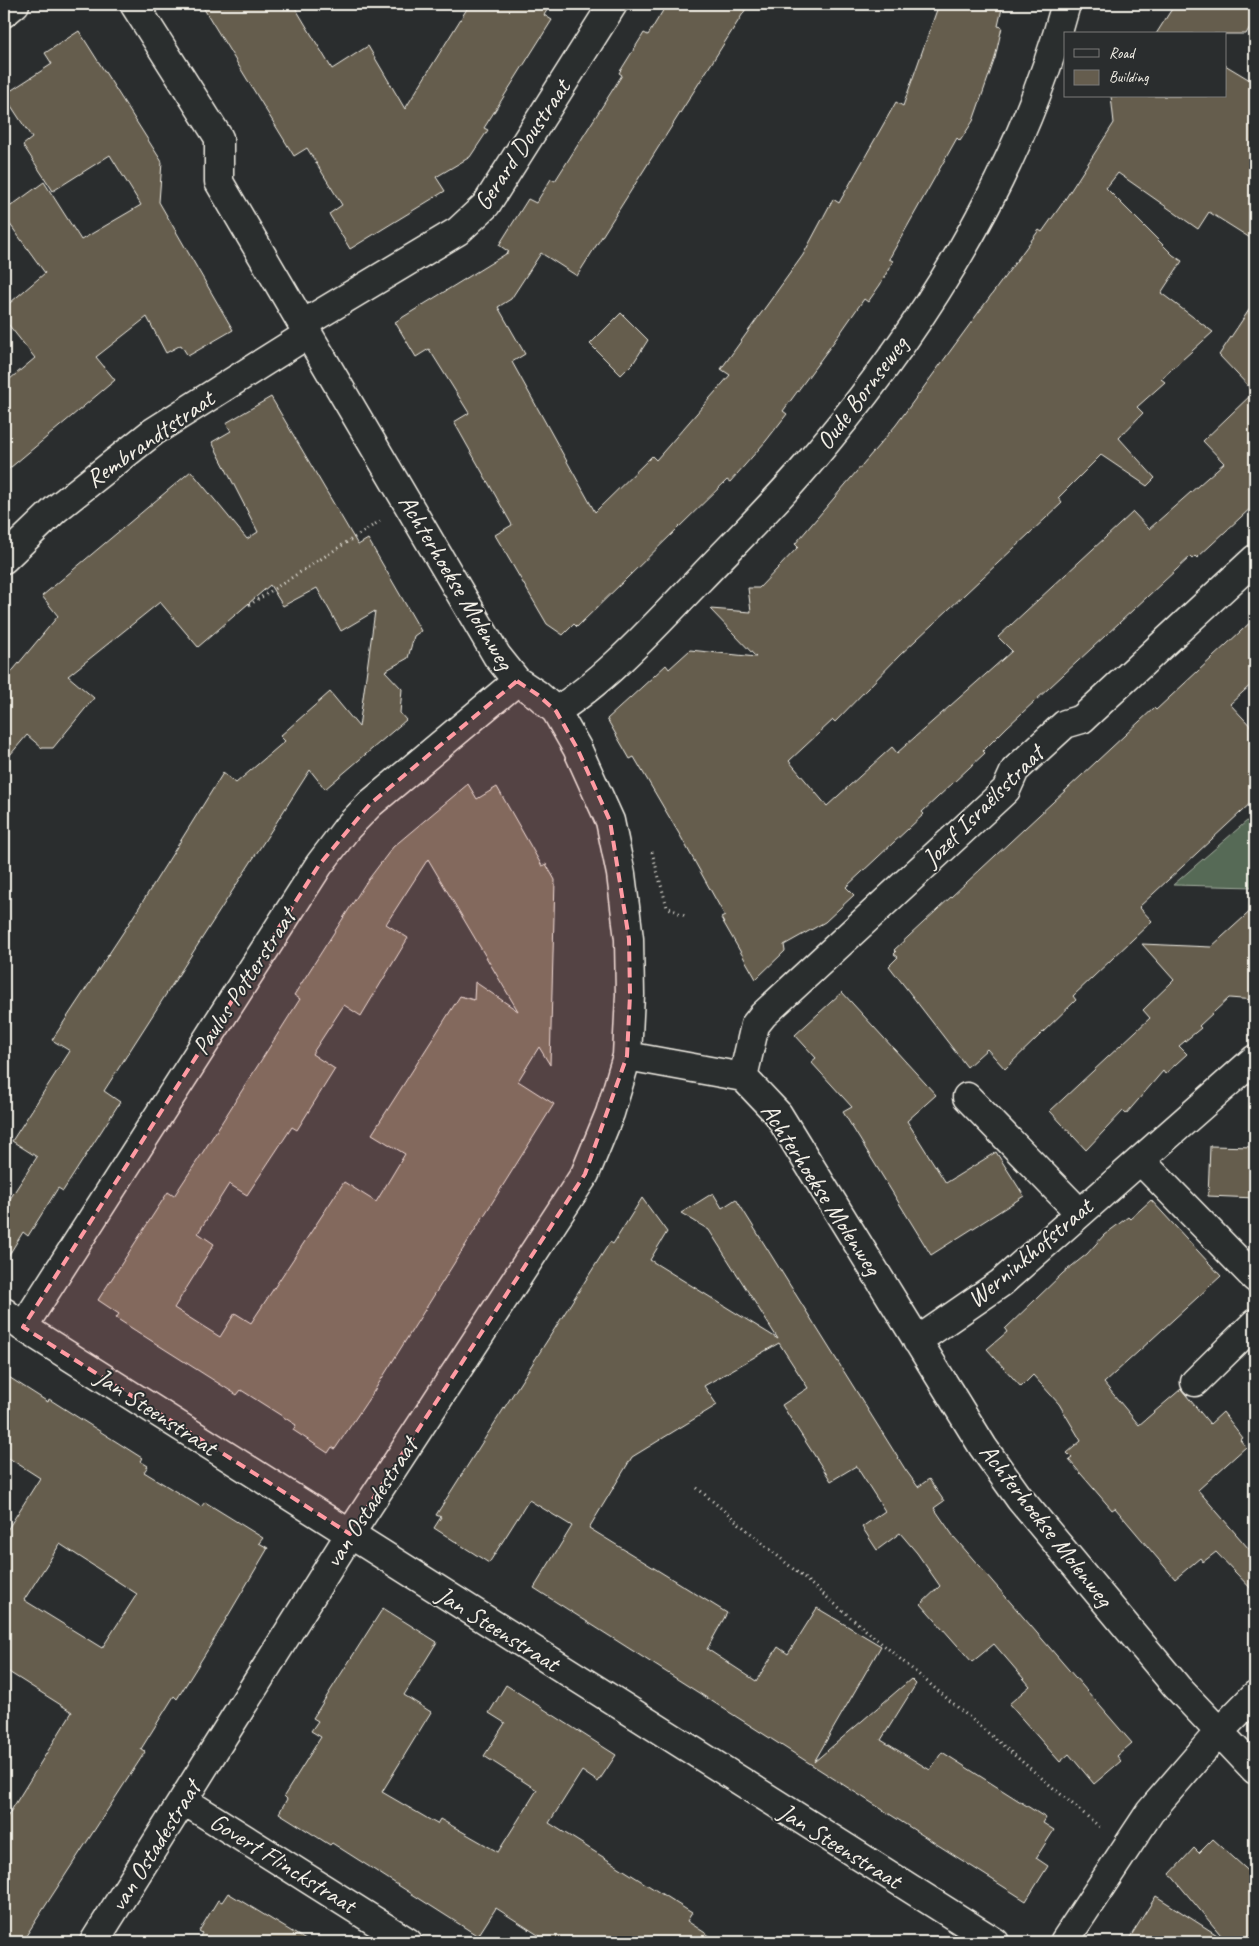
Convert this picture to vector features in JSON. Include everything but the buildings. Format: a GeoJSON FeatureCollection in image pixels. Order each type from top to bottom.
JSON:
{"type":"FeatureCollection","features":[{"type":"Feature","properties":{"kind":"street"},"geometry":{"type":"LineString","coordinates":[[4,13],[16,4]]}},
{"type":"Feature","properties":{"kind":"street","name":"Achterhoekse Molenweg"},"geometry":{"type":"LineString","coordinates":[[134,4],[219,138],[219,182],[497,656],[517,681],[538,695],[556,711],[577,748],[610,821],[621,874],[629,938],[630,995],[627,1056]]}},
{"type":"Feature","properties":{"kind":"street","name":"Gerard Doustraat"},"geometry":{"type":"LineString","coordinates":[[305,329],[458,231],[474,218],[486,205],[613,4]]}},
{"type":"Feature","properties":{"kind":"street","name":"Oude Bornseweg"},"geometry":{"type":"LineString","coordinates":[[556,711],[579,697],[662,618],[790,484],[862,399],[954,263],[999,183],[1032,109],[1066,4]]}},
{"type":"Feature","properties":{"kind":"street","name":"Rembrandtstraat"},"geometry":{"type":"LineString","coordinates":[[4,559],[56,509],[153,432],[305,329]]}},
{"type":"Feature","properties":{"kind":"street","name":"Jozef Israëlsstraat"},"geometry":{"type":"LineString","coordinates":[[743,1077],[755,1025],[763,1015],[1006,790],[1015,770],[1065,724],[1082,719],[1255,559]]}},
{"type":"Feature","properties":{"kind":"street","name":"Paulus Potterstraat"},"geometry":{"type":"LineString","coordinates":[[14,1319],[319,865],[347,828],[385,791],[517,681]]}},
{"type":"Feature","properties":{"kind":"street"},"geometry":{"type":"LineString","coordinates":[[627,1056],[743,1077]]}},
{"type":"Feature","properties":{"kind":"street","name":"van Ostadestraat"},"geometry":{"type":"LineString","coordinates":[[94,1942],[350,1534],[584,1174],[610,1113],[627,1056]]}},
{"type":"Feature","properties":{"kind":"street","name":"Werninkhofstraat"},"geometry":{"type":"LineString","coordinates":[[917,1341],[1001,1283],[1079,1212],[1141,1161],[1255,1059]]}},
{"type":"Feature","properties":{"kind":"street","name":"Achterhoekse Molenweg"},"geometry":{"type":"LineString","coordinates":[[743,1077],[778,1114],[983,1447],[1020,1499],[1177,1687],[1255,1770]]}},
{"type":"Feature","properties":{"kind":"street"},"geometry":{"type":"LineString","coordinates":[[967,1097],[1079,1212]]}},
{"type":"Feature","properties":{"kind":"street"},"geometry":{"type":"LineString","coordinates":[[1141,1161],[1255,1278]]}},
{"type":"Feature","properties":{"kind":"street","name":"Jan Steenstraat"},"geometry":{"type":"LineString","coordinates":[[14,1319],[995,1942]]}},
{"type":"Feature","properties":{"kind":"street"},"geometry":{"type":"LineString","coordinates":[[1195,1382],[1255,1323]]}},
{"type":"Feature","properties":{"kind":"street"},"geometry":{"type":"LineString","coordinates":[[1064,1942],[1150,1812],[1218,1732],[1255,1695]]}},
{"type":"Feature","properties":{"kind":"street","name":"Govert Flinckstraat"},"geometry":{"type":"LineString","coordinates":[[184,1800],[408,1942]]}},
{"type":"Feature","properties":{"kind":"path"},"geometry":{"type":"LineString","coordinates":[[249,605],[408,503]]}},
{"type":"Feature","properties":{"kind":"path"},"geometry":{"type":"LineString","coordinates":[[697,1488],[1126,1850]]}},
{"type":"Feature","properties":{"kind":"highlighted area"},"geometry":{"type":"Polygon","coordinates":[[[517,681],[538,695],[556,711],[577,748],[610,821],[629,939],[630,995],[627,1056],[585,1174],[350,1534],[23,1327],[319,865],[370,804],[517,681]]]}},
{"type":"Feature","properties":{"kind":"green space"},"geometry":{"type":"Polygon","coordinates":[[[1255,814],[1255,887],[1173,885],[1255,814]]]}}]}
